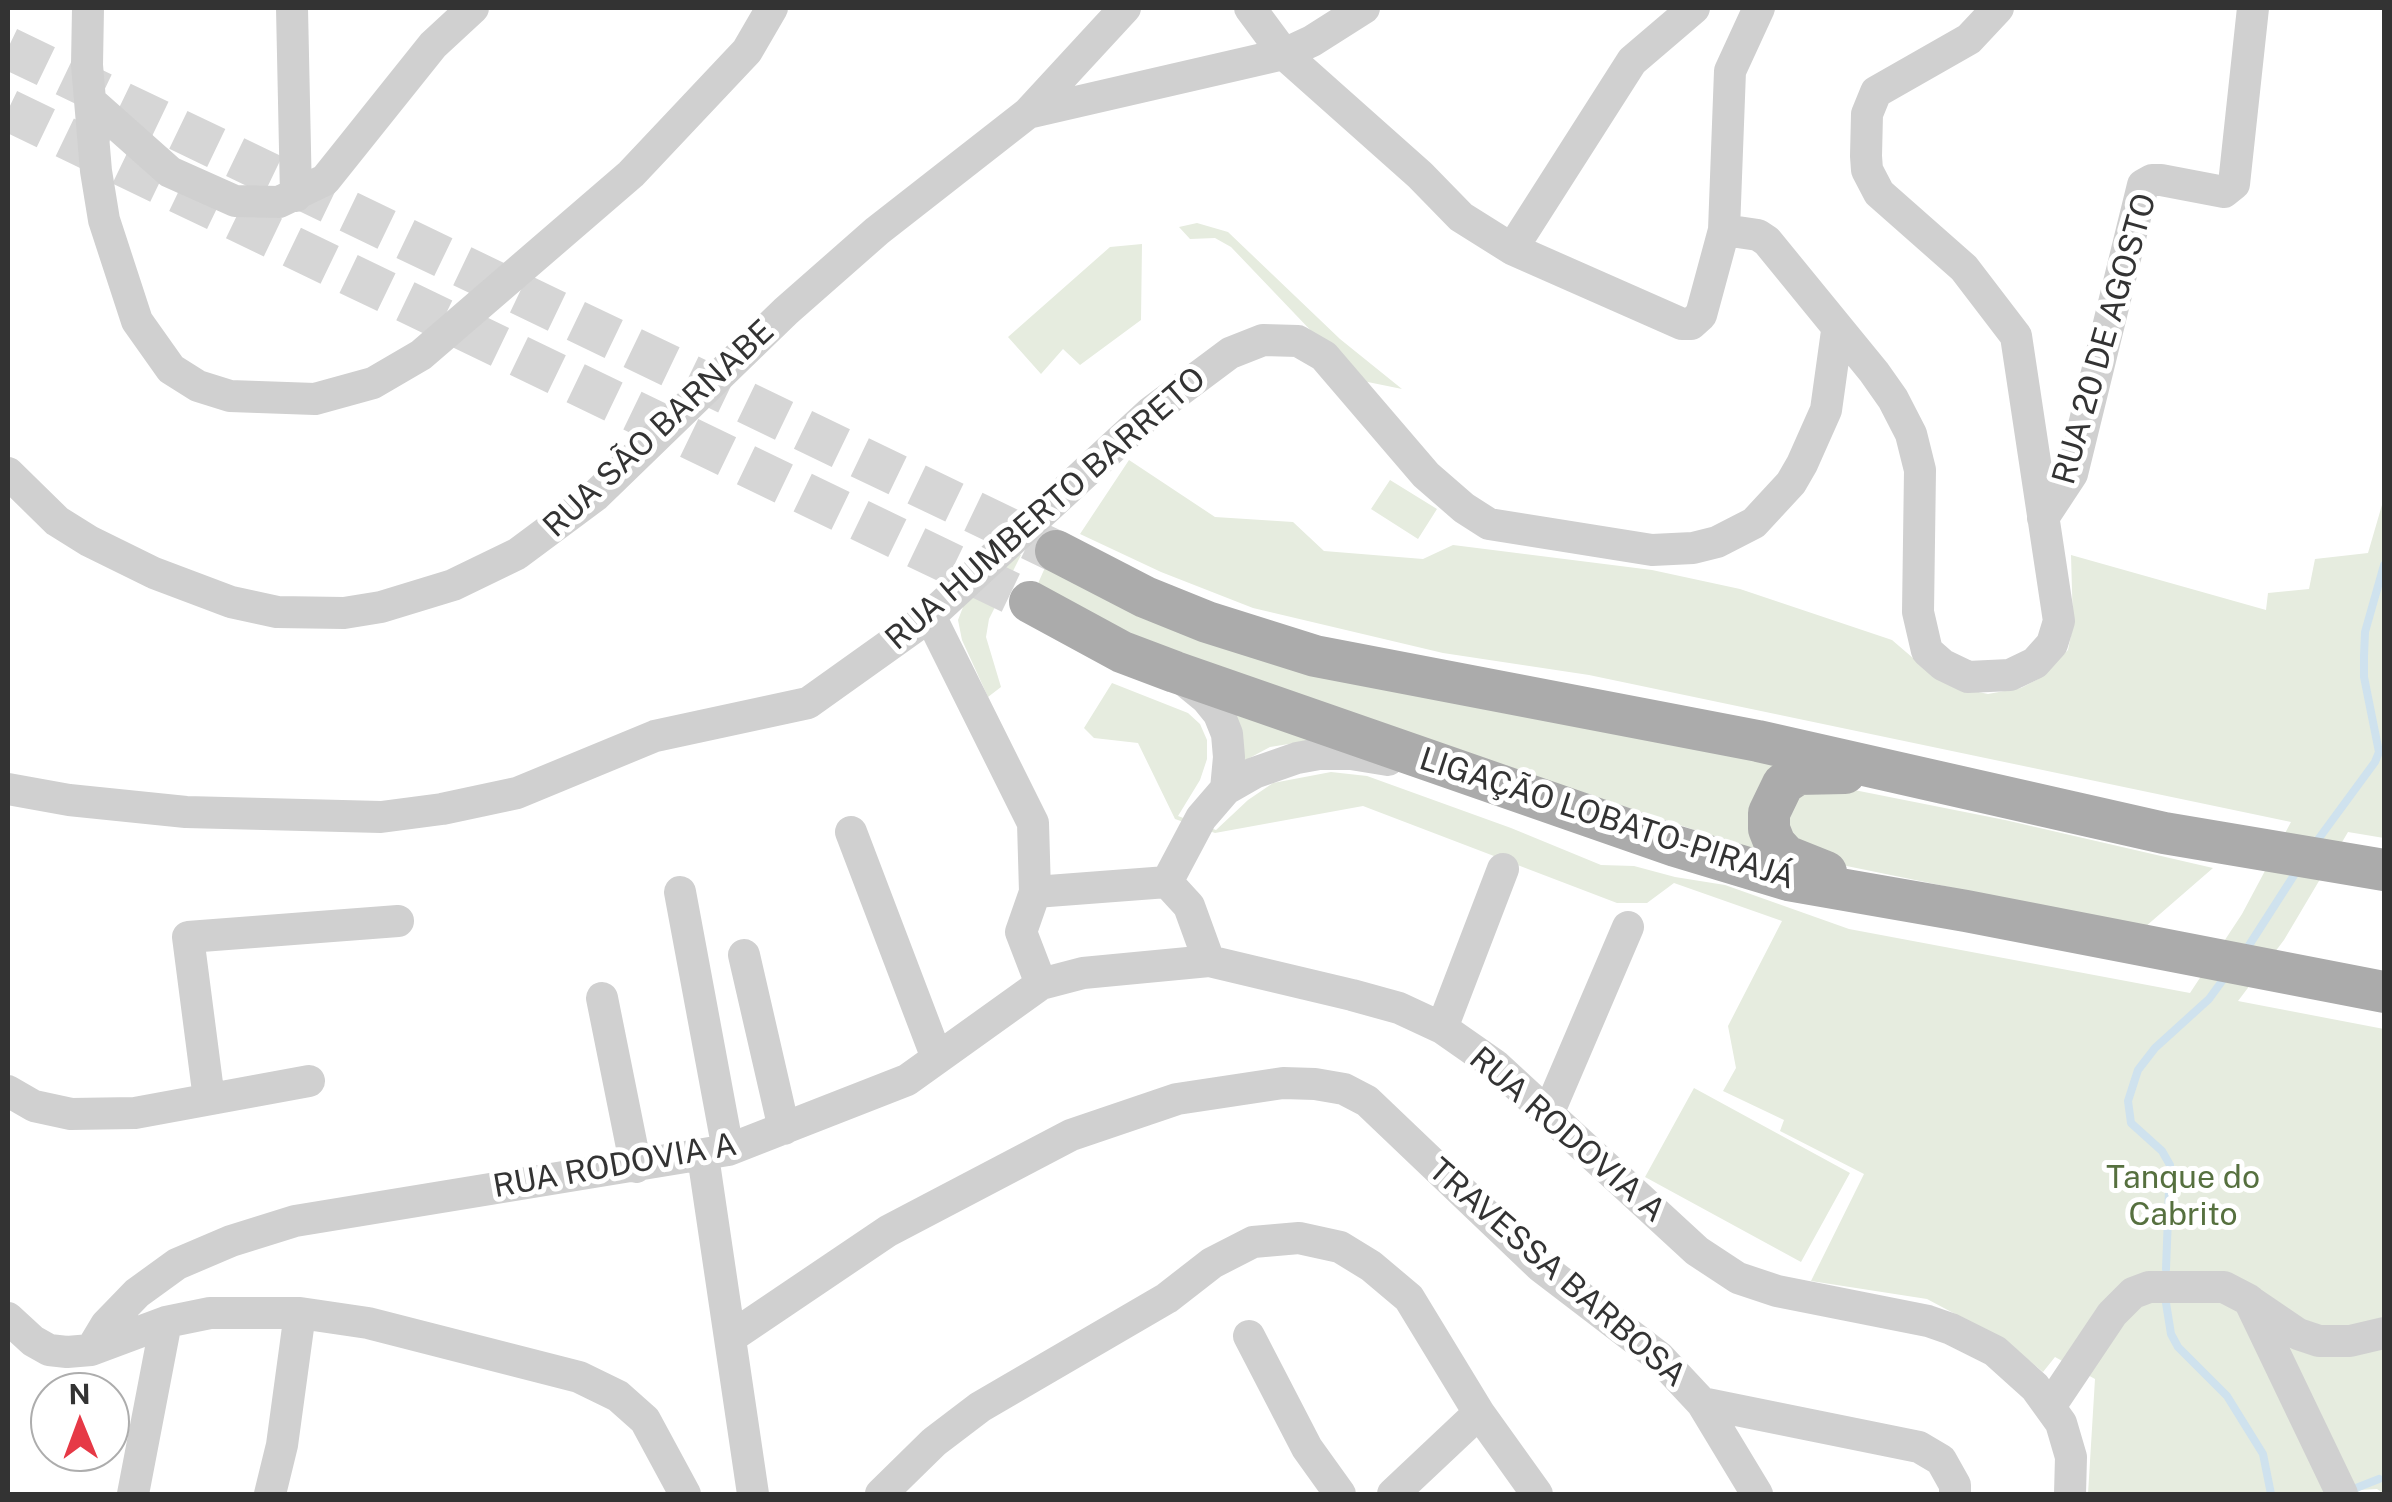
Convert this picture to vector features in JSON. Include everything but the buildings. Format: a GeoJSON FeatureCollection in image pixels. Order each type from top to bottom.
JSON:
{"type":"FeatureCollection","features":[{"type":"Feature","properties":{"kind":"main road"},"geometry":{"type":"LineString","coordinates":[[1056,551],[1206,622],[1315,656],[1758,741],[2164,833],[2384,870]]}},
{"type":"Feature","properties":{"kind":"main road","name":"LIGAÇÃO LOBATO-PIRAJÁ"},"geometry":{"type":"LineString","coordinates":[[1030,602],[1122,652],[1175,672],[1448,769],[1788,880],[1966,910],[2384,992]]}},
{"type":"Feature","properties":{"kind":"main road"},"geometry":{"type":"LineString","coordinates":[[1919,777],[1798,774],[1783,784],[1773,800],[1769,829],[1786,856],[1805,866],[1966,910]]}},
{"type":"Feature","properties":{"kind":"street"},"geometry":{"type":"LineString","coordinates":[[88,8],[90,101],[104,220],[136,320],[171,368],[198,386],[230,396],[314,400],[374,384],[451,330],[632,174],[747,51],[772,8]]}},
{"type":"Feature","properties":{"kind":"street"},"geometry":{"type":"LineString","coordinates":[[292,8],[296,196]]}},
{"type":"Feature","properties":{"kind":"street"},"geometry":{"type":"LineString","coordinates":[[90,101],[170,172],[235,201],[279,202],[325,180],[433,45],[474,8]]}},
{"type":"Feature","properties":{"kind":"street"},"geometry":{"type":"LineString","coordinates":[[1028,113],[1125,8]]}},
{"type":"Feature","properties":{"kind":"street"},"geometry":{"type":"LineString","coordinates":[[1250,8],[1284,54],[1461,216],[1512,249],[1682,324],[1691,324],[1701,316],[1724,230],[1730,71],[1760,8]]}},
{"type":"Feature","properties":{"kind":"street","name":"RUA SÃO BARNABE"},"geometry":{"type":"LineString","coordinates":[[8,473],[57,521],[89,541],[154,573],[231,602],[277,612],[344,613],[381,607],[453,585],[517,554],[595,496],[786,311],[877,231],[1028,113],[1284,54],[1364,8]]}},
{"type":"Feature","properties":{"kind":"street"},"geometry":{"type":"LineString","coordinates":[[1512,249],[1632,61],[1694,8]]}},
{"type":"Feature","properties":{"kind":"street"},"geometry":{"type":"LineString","coordinates":[[1724,230],[1767,240],[1893,399],[1911,434],[1920,470],[1920,629],[1927,651],[1943,665],[1968,677],[2010,675],[2035,664],[2052,644],[2058,621],[2023,372],[2011,326],[1964,268],[1889,205],[1867,170],[1866,114],[1876,92],[1969,38],[1998,8]]}},
{"type":"Feature","properties":{"kind":"street","name":"RUA 20 DE AGOSTO"},"geometry":{"type":"LineString","coordinates":[[2043,518],[2072,474],[2144,185],[2161,180],[2224,192],[2234,184],[2252,8]]}},
{"type":"Feature","properties":{"kind":"street","name":"RUA HUMBERTO BARRETO"},"geometry":{"type":"LineString","coordinates":[[8,789],[186,812],[367,818],[518,794],[655,736],[808,703],[930,616],[1151,412],[1230,353],[1276,338],[1298,341],[1324,356],[1426,475],[1489,524],[1652,550],[1717,542],[1754,523],[1802,464],[1826,410],[1838,331]]}},
{"type":"Feature","properties":{"kind":"street"},"geometry":{"type":"LineString","coordinates":[[930,616],[1033,823],[1035,892],[1022,932],[1041,984]]}},
{"type":"Feature","properties":{"kind":"street"},"geometry":{"type":"LineString","coordinates":[[1175,672],[1206,698],[1218,714],[1228,746],[1226,789]]}},
{"type":"Feature","properties":{"kind":"street"},"geometry":{"type":"LineString","coordinates":[[1167,882],[1202,818],[1226,789],[1273,764],[1320,754],[1351,754],[1448,769]]}},
{"type":"Feature","properties":{"kind":"street"},"geometry":{"type":"LineString","coordinates":[[851,832],[937,1058]]}},
{"type":"Feature","properties":{"kind":"street"},"geometry":{"type":"LineString","coordinates":[[1442,1028],[1504,869]]}},
{"type":"Feature","properties":{"kind":"street"},"geometry":{"type":"LineString","coordinates":[[1035,892],[1167,882]]}},
{"type":"Feature","properties":{"kind":"street"},"geometry":{"type":"LineString","coordinates":[[1167,882],[1188,906],[1209,961]]}},
{"type":"Feature","properties":{"kind":"street"},"geometry":{"type":"LineString","coordinates":[[680,892],[716,1153],[731,1337],[753,1494]]}},
{"type":"Feature","properties":{"kind":"street"},"geometry":{"type":"LineString","coordinates":[[209,1099],[188,936],[398,921]]}},
{"type":"Feature","properties":{"kind":"street"},"geometry":{"type":"LineString","coordinates":[[1548,1114],[1628,927]]}},
{"type":"Feature","properties":{"kind":"street"},"geometry":{"type":"LineString","coordinates":[[744,955],[784,1129]]}},
{"type":"Feature","properties":{"kind":"street","name":"RUA RODOVIA A"},"geometry":{"type":"LineString","coordinates":[[91,1350],[106,1325],[138,1292],[177,1264],[264,1230],[295,1221],[716,1153],[888,1089],[1041,984],[1082,973],[1209,961],[1399,1008],[1442,1028],[1494,1065],[1698,1251],[1738,1278],[1778,1291],[1951,1329],[2013,1365],[2050,1405],[2061,1423],[2071,1457],[2070,1494]]}},
{"type":"Feature","properties":{"kind":"street"},"geometry":{"type":"LineString","coordinates":[[602,998],[636,1166]]}},
{"type":"Feature","properties":{"kind":"street"},"geometry":{"type":"LineString","coordinates":[[8,1090],[34,1106],[71,1114],[135,1112],[309,1082]]}},
{"type":"Feature","properties":{"kind":"street","name":"TRAVESSA BARBOSA"},"geometry":{"type":"LineString","coordinates":[[731,1337],[888,1231],[1070,1135],[1177,1099],[1283,1083],[1315,1084],[1344,1089],[1367,1102],[1540,1266],[1659,1357],[1702,1402],[1920,1446],[1941,1460],[1955,1485],[1955,1494]]}},
{"type":"Feature","properties":{"kind":"street"},"geometry":{"type":"LineString","coordinates":[[881,1494],[934,1442],[980,1407],[1168,1298],[1212,1263],[1253,1242],[1299,1238],[1340,1247],[1371,1266],[1409,1298],[1479,1413],[1537,1494]]}},
{"type":"Feature","properties":{"kind":"street"},"geometry":{"type":"LineString","coordinates":[[2050,1405],[2121,1302],[2149,1287],[2224,1287],[2298,1334],[2319,1341],[2350,1342],[2384,1334]]}},
{"type":"Feature","properties":{"kind":"street"},"geometry":{"type":"LineString","coordinates":[[2249,1300],[2342,1494]]}},
{"type":"Feature","properties":{"kind":"street"},"geometry":{"type":"LineString","coordinates":[[8,1318],[49,1350],[91,1350],[166,1322],[210,1313],[300,1313],[368,1323],[579,1378],[618,1396],[644,1420],[685,1494]]}},
{"type":"Feature","properties":{"kind":"street"},"geometry":{"type":"LineString","coordinates":[[270,1494],[282,1446],[300,1313]]}},
{"type":"Feature","properties":{"kind":"street"},"geometry":{"type":"LineString","coordinates":[[133,1494],[166,1322]]}},
{"type":"Feature","properties":{"kind":"street"},"geometry":{"type":"LineString","coordinates":[[1249,1336],[1307,1448],[1340,1494]]}},
{"type":"Feature","properties":{"kind":"street"},"geometry":{"type":"LineString","coordinates":[[1702,1402],[1757,1494]]}},
{"type":"Feature","properties":{"kind":"street"},"geometry":{"type":"LineString","coordinates":[[1393,1494],[1479,1413]]}},
{"type":"Feature","properties":{"kind":"green space"},"geometry":{"type":"Polygon","coordinates":[[[1197,223],[1228,232],[1340,339],[1402,389],[1358,380],[1231,247],[1215,238],[1190,239],[1179,227],[1197,223]]]}},
{"type":"Feature","properties":{"kind":"green space"},"geometry":{"type":"Polygon","coordinates":[[[1142,244],[1141,320],[1080,365],[1063,349],[1041,374],[1008,337],[1110,247],[1142,244]]]}},
{"type":"Feature","properties":{"kind":"green space","name":"Tanque do Cabrito"},"geometry":{"type":"Polygon","coordinates":[[[1129,460],[1215,517],[1293,522],[1324,551],[1423,559],[1453,545],[1652,570],[1740,589],[1892,640],[1913,658],[1964,689],[1988,694],[2021,688],[2038,679],[2068,650],[2073,625],[2071,555],[2266,610],[2268,593],[2309,589],[2315,559],[2368,553],[2384,498],[2384,838],[2348,832],[2284,940],[2238,1001],[2384,1029],[2384,1494],[2377,1489],[2356,1494],[2088,1494],[2095,1379],[2055,1357],[2043,1372],[2004,1340],[1927,1299],[1811,1281],[1864,1174],[1780,1131],[1784,1120],[1723,1091],[1736,1068],[1728,1026],[1782,921],[1674,883],[1647,903],[1617,903],[1363,806],[1215,833],[1175,819],[1138,743],[1094,738],[1084,728],[1112,683],[1188,713],[1200,724],[1207,740],[1207,759],[1200,780],[1178,816],[1216,830],[1273,783],[1331,772],[1367,776],[1601,865],[1634,866],[1725,885],[1849,929],[2190,993],[2242,914],[2291,822],[1589,675],[1443,653],[1253,608],[1161,572],[1080,534],[1129,460]]]}},
{"type":"Feature","properties":{"kind":"green space"},"geometry":{"type":"Polygon","coordinates":[[[1390,480],[1437,509],[1418,539],[1371,509],[1390,480]]]}},
{"type":"Feature","properties":{"kind":"green space"},"geometry":{"type":"Polygon","coordinates":[[[1014,552],[1021,555],[989,619],[986,637],[1001,687],[988,697],[962,640],[958,620],[965,602],[1014,552]]]}},
{"type":"Feature","properties":{"kind":"green space"},"geometry":{"type":"Polygon","coordinates":[[[1047,563],[1785,762],[1760,852],[1185,659],[1036,588],[1047,563]]]}},
{"type":"Feature","properties":{"kind":"green space"},"geometry":{"type":"Polygon","coordinates":[[[1229,709],[1320,739],[1270,747],[1242,762],[1229,709]]]}},
{"type":"Feature","properties":{"kind":"green space"},"geometry":{"type":"Polygon","coordinates":[[[1829,785],[2213,868],[2145,927],[1827,862],[1790,837],[1787,814],[1796,796],[1829,785]]]}},
{"type":"Feature","properties":{"kind":"green space"},"geometry":{"type":"Polygon","coordinates":[[[1694,1088],[1850,1173],[1801,1262],[1645,1177],[1694,1088]]]}},
{"type":"Feature","properties":{"kind":"waterway"},"geometry":{"type":"LineString","coordinates":[[2314,845],[2379,752],[2364,677],[2364,656],[2365,632],[2384,565]]}},
{"type":"Feature","properties":{"kind":"waterway"},"geometry":{"type":"LineString","coordinates":[[2246,950],[2298,869]]}},
{"type":"Feature","properties":{"kind":"waterway"},"geometry":{"type":"LineString","coordinates":[[2166,1269],[2170,1165],[2162,1151],[2131,1123],[2128,1101],[2138,1070],[2155,1048],[2209,999],[2225,977]]}},
{"type":"Feature","properties":{"kind":"waterway"},"geometry":{"type":"LineString","coordinates":[[2166,1303],[2171,1334],[2178,1347],[2227,1396],[2263,1454],[2271,1494]]}},
{"type":"Feature","properties":{"kind":"waterway"},"geometry":{"type":"LineString","coordinates":[[2356,1488],[2379,1479]]}},
{"type":"Feature","properties":{"kind":"tunnel"},"geometry":{"type":"LineString","coordinates":[[8,48],[1055,551]]}},
{"type":"Feature","properties":{"kind":"tunnel"},"geometry":{"type":"LineString","coordinates":[[8,110],[1030,602]]}}]}
